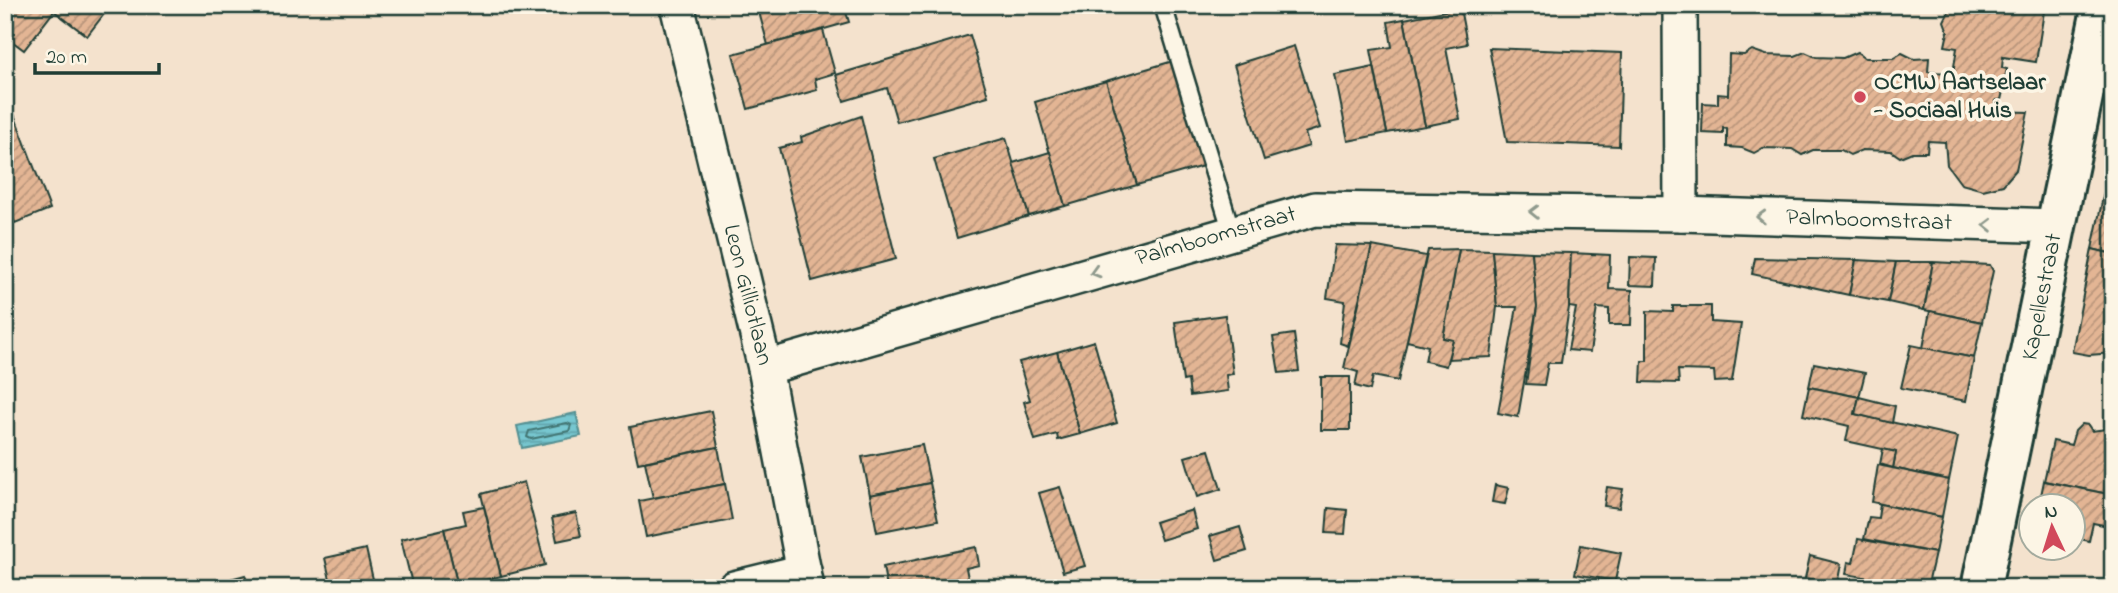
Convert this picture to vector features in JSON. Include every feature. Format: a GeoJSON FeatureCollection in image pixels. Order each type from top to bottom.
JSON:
{"type":"FeatureCollection","features":[{"type":"Feature","properties":{"kind":"street","name":"Leon Gilliotlaan"},"geometry":{"type":"LineString","coordinates":[[677,5],[765,368],[806,580]]}},
{"type":"Feature","properties":{"kind":"street"},"geometry":{"type":"LineString","coordinates":[[1681,5],[1682,214]]}},
{"type":"Feature","properties":{"kind":"street","name":"Kapellestraat"},"geometry":{"type":"LineString","coordinates":[[1982,588],[2102,5]]}},
{"type":"Feature","properties":{"kind":"street","name":"Palmboomstraat"},"geometry":{"type":"LineString","coordinates":[[765,368],[1315,209],[1682,214],[2057,226]]}},
{"type":"Feature","properties":{"kind":"street"},"geometry":{"type":"LineString","coordinates":[[734,588],[806,580]]}},
{"type":"Feature","properties":{"kind":"lane"},"geometry":{"type":"LineString","coordinates":[[1163,5],[1232,233]]}},
{"type":"Feature","properties":{"kind":"water"},"geometry":{"type":"Polygon","coordinates":[[[576,413],[581,436],[522,448],[517,426],[576,413]]]}},
{"type":"Feature","properties":{"kind":"building"},"geometry":{"type":"Polygon","coordinates":[[[5,5],[111,5],[87,36],[54,11],[24,50],[5,36],[5,5]]]}},
{"type":"Feature","properties":{"kind":"building"},"geometry":{"type":"Polygon","coordinates":[[[757,5],[844,5],[849,22],[768,45],[757,5]]]}},
{"type":"Feature","properties":{"kind":"building","name":"OCMW Aartselaar - Sociaal Huis"},"geometry":{"type":"Polygon","coordinates":[[[1952,5],[2045,5],[2036,62],[2003,57],[2002,68],[2007,69],[2005,79],[2000,78],[1998,90],[2003,91],[2001,100],[1996,100],[1995,111],[2028,112],[2016,170],[2003,185],[1983,190],[1961,184],[1947,165],[1945,142],[1928,141],[1927,152],[1912,152],[1900,157],[1891,151],[1862,150],[1850,155],[1841,150],[1813,150],[1802,155],[1792,149],[1763,148],[1754,153],[1742,148],[1727,147],[1727,129],[1723,128],[1723,134],[1702,133],[1703,103],[1718,104],[1718,94],[1728,95],[1729,54],[1744,55],[1752,50],[1766,55],[1795,56],[1805,52],[1816,57],[1843,58],[1857,52],[1865,58],[1893,58],[1902,53],[1914,59],[1929,58],[1928,72],[1953,73],[1957,48],[1945,46],[1948,32],[1944,21],[1952,5]]]}},
{"type":"Feature","properties":{"kind":"building"},"geometry":{"type":"Polygon","coordinates":[[[1460,8],[1467,44],[1446,48],[1460,119],[1425,126],[1404,19],[1460,8]]]}},
{"type":"Feature","properties":{"kind":"building"},"geometry":{"type":"Polygon","coordinates":[[[1404,19],[1425,126],[1387,133],[1371,50],[1392,47],[1388,22],[1404,19]]]}},
{"type":"Feature","properties":{"kind":"building"},"geometry":{"type":"Polygon","coordinates":[[[823,30],[835,73],[815,79],[817,90],[748,109],[733,54],[823,30]]]}},
{"type":"Feature","properties":{"kind":"building"},"geometry":{"type":"Polygon","coordinates":[[[970,35],[988,96],[897,122],[887,88],[844,101],[836,75],[970,35]]]}},
{"type":"Feature","properties":{"kind":"building"},"geometry":{"type":"Polygon","coordinates":[[[1294,46],[1320,128],[1305,133],[1309,146],[1264,160],[1234,65],[1294,46]]]}},
{"type":"Feature","properties":{"kind":"building"},"geometry":{"type":"Polygon","coordinates":[[[1489,48],[1622,53],[1619,146],[1507,142],[1489,48]]]}},
{"type":"Feature","properties":{"kind":"building"},"geometry":{"type":"Polygon","coordinates":[[[1173,61],[1203,166],[1137,185],[1106,81],[1173,61]]]}},
{"type":"Feature","properties":{"kind":"building"},"geometry":{"type":"Polygon","coordinates":[[[1374,67],[1387,133],[1348,141],[1335,75],[1374,67]]]}},
{"type":"Feature","properties":{"kind":"building"},"geometry":{"type":"Polygon","coordinates":[[[1106,81],[1137,185],[1065,206],[1035,102],[1106,81]]]}},
{"type":"Feature","properties":{"kind":"building"},"geometry":{"type":"Polygon","coordinates":[[[12,109],[50,209],[15,223],[5,196],[5,112],[12,109]]]}},
{"type":"Feature","properties":{"kind":"building"},"geometry":{"type":"Polygon","coordinates":[[[861,116],[896,259],[812,281],[779,148],[802,142],[801,137],[861,116]]]}},
{"type":"Feature","properties":{"kind":"building"},"geometry":{"type":"Polygon","coordinates":[[[1006,138],[1029,216],[957,238],[934,159],[1006,138]]]}},
{"type":"Feature","properties":{"kind":"building"},"geometry":{"type":"Polygon","coordinates":[[[1050,152],[1065,206],[1029,216],[1013,163],[1050,152]]]}},
{"type":"Feature","properties":{"kind":"building"},"geometry":{"type":"Polygon","coordinates":[[[2111,159],[2113,160],[2113,254],[2092,249],[2111,159]]]}},
{"type":"Feature","properties":{"kind":"building"},"geometry":{"type":"Polygon","coordinates":[[[1335,245],[1372,246],[1348,346],[1340,343],[1345,301],[1327,298],[1335,245]]]}},
{"type":"Feature","properties":{"kind":"building"},"geometry":{"type":"Polygon","coordinates":[[[1372,246],[1426,256],[1398,381],[1373,376],[1370,390],[1355,386],[1358,372],[1344,368],[1372,246]]]}},
{"type":"Feature","properties":{"kind":"building"},"geometry":{"type":"Polygon","coordinates":[[[1459,249],[1492,250],[1497,307],[1491,357],[1448,359],[1453,340],[1443,338],[1459,249]]]}},
{"type":"Feature","properties":{"kind":"building"},"geometry":{"type":"Polygon","coordinates":[[[1459,249],[1443,338],[1453,340],[1446,366],[1425,361],[1428,346],[1407,341],[1428,250],[1459,249]]]}},
{"type":"Feature","properties":{"kind":"building"},"geometry":{"type":"Polygon","coordinates":[[[2092,249],[2113,254],[2113,353],[2089,355],[2072,352],[2092,249]]]}},
{"type":"Feature","properties":{"kind":"building"},"geometry":{"type":"Polygon","coordinates":[[[1492,250],[1532,252],[1537,307],[1518,417],[1498,413],[1517,307],[1497,307],[1492,250]]]}},
{"type":"Feature","properties":{"kind":"building"},"geometry":{"type":"Polygon","coordinates":[[[1532,252],[1571,253],[1569,307],[1561,363],[1548,363],[1544,385],[1526,384],[1537,307],[1532,252]]]}},
{"type":"Feature","properties":{"kind":"building"},"geometry":{"type":"Polygon","coordinates":[[[1571,253],[1610,255],[1609,289],[1632,290],[1631,325],[1609,325],[1609,309],[1597,308],[1590,352],[1568,350],[1576,308],[1569,307],[1571,253]]]}},
{"type":"Feature","properties":{"kind":"building"},"geometry":{"type":"Polygon","coordinates":[[[1630,257],[1656,258],[1655,286],[1629,285],[1630,257]]]}},
{"type":"Feature","properties":{"kind":"building"},"geometry":{"type":"Polygon","coordinates":[[[1755,258],[1856,260],[1849,295],[1752,274],[1755,258]]]}},
{"type":"Feature","properties":{"kind":"building"},"geometry":{"type":"Polygon","coordinates":[[[1856,260],[1896,262],[1888,302],[1849,295],[1856,260]]]}},
{"type":"Feature","properties":{"kind":"building"},"geometry":{"type":"Polygon","coordinates":[[[1896,262],[1933,262],[1924,310],[1888,302],[1896,262]]]}},
{"type":"Feature","properties":{"kind":"building"},"geometry":{"type":"Polygon","coordinates":[[[1933,262],[1990,265],[1993,271],[1982,322],[1924,310],[1933,262]]]}},
{"type":"Feature","properties":{"kind":"building"},"geometry":{"type":"Polygon","coordinates":[[[1673,306],[1711,306],[1711,322],[1741,324],[1732,381],[1715,382],[1714,371],[1678,370],[1679,383],[1641,382],[1642,361],[1647,361],[1647,311],[1673,312],[1673,306]]]}},
{"type":"Feature","properties":{"kind":"building"},"geometry":{"type":"Polygon","coordinates":[[[1930,311],[1982,322],[1974,358],[1923,348],[1930,311]]]}},
{"type":"Feature","properties":{"kind":"building"},"geometry":{"type":"Polygon","coordinates":[[[1225,315],[1233,374],[1226,375],[1228,391],[1190,396],[1188,380],[1183,381],[1175,322],[1225,315]]]}},
{"type":"Feature","properties":{"kind":"building"},"geometry":{"type":"Polygon","coordinates":[[[1294,334],[1299,371],[1279,373],[1273,337],[1294,334]]]}},
{"type":"Feature","properties":{"kind":"building"},"geometry":{"type":"Polygon","coordinates":[[[1094,341],[1117,423],[1080,434],[1057,352],[1094,341]]]}},
{"type":"Feature","properties":{"kind":"building"},"geometry":{"type":"Polygon","coordinates":[[[1911,345],[1974,358],[1966,401],[1901,388],[1911,345]]]}},
{"type":"Feature","properties":{"kind":"building"},"geometry":{"type":"Polygon","coordinates":[[[1057,352],[1080,434],[1058,440],[1057,434],[1035,440],[1024,402],[1030,400],[1019,362],[1057,352]]]}},
{"type":"Feature","properties":{"kind":"building"},"geometry":{"type":"Polygon","coordinates":[[[1814,363],[1865,373],[1859,397],[1809,387],[1814,363]]]}},
{"type":"Feature","properties":{"kind":"building"},"geometry":{"type":"Polygon","coordinates":[[[1321,377],[1350,377],[1350,430],[1321,430],[1321,377]]]}},
{"type":"Feature","properties":{"kind":"building"},"geometry":{"type":"Polygon","coordinates":[[[1809,387],[1859,397],[1855,414],[1958,437],[1949,480],[1893,468],[1896,452],[1846,441],[1849,426],[1803,415],[1809,387]]]}},
{"type":"Feature","properties":{"kind":"building"},"geometry":{"type":"Polygon","coordinates":[[[1859,397],[1895,406],[1892,423],[1855,414],[1859,397]]]}},
{"type":"Feature","properties":{"kind":"building"},"geometry":{"type":"Polygon","coordinates":[[[711,411],[718,447],[638,463],[630,427],[711,411]]]}},
{"type":"Feature","properties":{"kind":"building"},"geometry":{"type":"Polygon","coordinates":[[[2082,424],[2088,425],[2092,431],[2113,428],[2113,495],[2044,481],[2053,441],[2071,445],[2075,431],[2082,424]]]}},
{"type":"Feature","properties":{"kind":"building"},"geometry":{"type":"Polygon","coordinates":[[[922,445],[930,483],[870,495],[862,457],[922,445]]]}},
{"type":"Feature","properties":{"kind":"building"},"geometry":{"type":"Polygon","coordinates":[[[718,447],[725,484],[653,498],[645,462],[718,447]]]}},
{"type":"Feature","properties":{"kind":"building"},"geometry":{"type":"Polygon","coordinates":[[[1883,449],[1896,452],[1893,468],[1880,464],[1883,449]]]}},
{"type":"Feature","properties":{"kind":"building"},"geometry":{"type":"Polygon","coordinates":[[[1209,450],[1221,489],[1197,497],[1185,457],[1209,450]]]}},
{"type":"Feature","properties":{"kind":"building"},"geometry":{"type":"Polygon","coordinates":[[[1878,465],[1949,480],[1942,517],[1872,502],[1878,465]]]}},
{"type":"Feature","properties":{"kind":"building"},"geometry":{"type":"Polygon","coordinates":[[[2044,481],[2113,495],[2113,527],[2093,523],[2089,541],[2086,540],[2086,491],[2042,491],[2044,481]]]}},
{"type":"Feature","properties":{"kind":"building"},"geometry":{"type":"Polygon","coordinates":[[[524,482],[545,565],[501,576],[481,494],[524,482]]]}},
{"type":"Feature","properties":{"kind":"building"},"geometry":{"type":"Polygon","coordinates":[[[930,483],[938,520],[877,532],[870,495],[930,483]]]}},
{"type":"Feature","properties":{"kind":"building"},"geometry":{"type":"Polygon","coordinates":[[[725,484],[732,520],[646,537],[639,501],[725,484]]]}},
{"type":"Feature","properties":{"kind":"building"},"geometry":{"type":"Polygon","coordinates":[[[1495,485],[1509,488],[1505,504],[1492,502],[1495,485]]]}},
{"type":"Feature","properties":{"kind":"building"},"geometry":{"type":"Polygon","coordinates":[[[1060,487],[1085,566],[1063,572],[1039,493],[1060,487]]]}},
{"type":"Feature","properties":{"kind":"building"},"geometry":{"type":"Polygon","coordinates":[[[1607,487],[1623,489],[1619,508],[1604,506],[1607,487]]]}},
{"type":"Feature","properties":{"kind":"building"},"geometry":{"type":"Polygon","coordinates":[[[1880,504],[1942,517],[1935,553],[1864,539],[1869,517],[1878,518],[1880,504]]]}},
{"type":"Feature","properties":{"kind":"building"},"geometry":{"type":"Polygon","coordinates":[[[484,507],[501,576],[458,587],[444,529],[466,524],[463,511],[484,507]]]}},
{"type":"Feature","properties":{"kind":"building"},"geometry":{"type":"Polygon","coordinates":[[[1328,508],[1347,510],[1345,534],[1326,533],[1328,508]]]}},
{"type":"Feature","properties":{"kind":"building"},"geometry":{"type":"Polygon","coordinates":[[[1192,510],[1197,529],[1161,540],[1155,522],[1192,510]]]}},
{"type":"Feature","properties":{"kind":"building"},"geometry":{"type":"Polygon","coordinates":[[[576,513],[581,536],[557,541],[552,518],[576,513]]]}},
{"type":"Feature","properties":{"kind":"building"},"geometry":{"type":"Polygon","coordinates":[[[1240,527],[1247,551],[1217,560],[1210,536],[1240,527]]]}},
{"type":"Feature","properties":{"kind":"building"},"geometry":{"type":"Polygon","coordinates":[[[444,529],[458,587],[413,588],[401,539],[444,529]]]}},
{"type":"Feature","properties":{"kind":"building"},"geometry":{"type":"Polygon","coordinates":[[[1858,539],[1935,553],[1927,588],[1846,574],[1848,562],[1853,563],[1858,539]]]}},
{"type":"Feature","properties":{"kind":"building"},"geometry":{"type":"Polygon","coordinates":[[[1581,545],[1621,553],[1615,581],[1575,574],[1581,545]]]}},
{"type":"Feature","properties":{"kind":"building"},"geometry":{"type":"Polygon","coordinates":[[[976,547],[979,565],[966,568],[970,588],[887,588],[883,567],[976,547]]]}},
{"type":"Feature","properties":{"kind":"building"},"geometry":{"type":"Polygon","coordinates":[[[366,549],[375,588],[332,588],[325,558],[366,549]]]}},
{"type":"Feature","properties":{"kind":"building"},"geometry":{"type":"Polygon","coordinates":[[[1810,556],[1841,564],[1837,585],[1805,578],[1810,556]]]}},
{"type":"Feature","properties":{"kind":"building"},"geometry":{"type":"Polygon","coordinates":[[[245,575],[249,588],[205,586],[245,575]]]}},
{"type":"Feature","properties":{"kind":"place","name":"OCMW Aartselaar - Sociaal Huis"},"geometry":{"type":"Point","coordinates":[1860,97]}}]}
